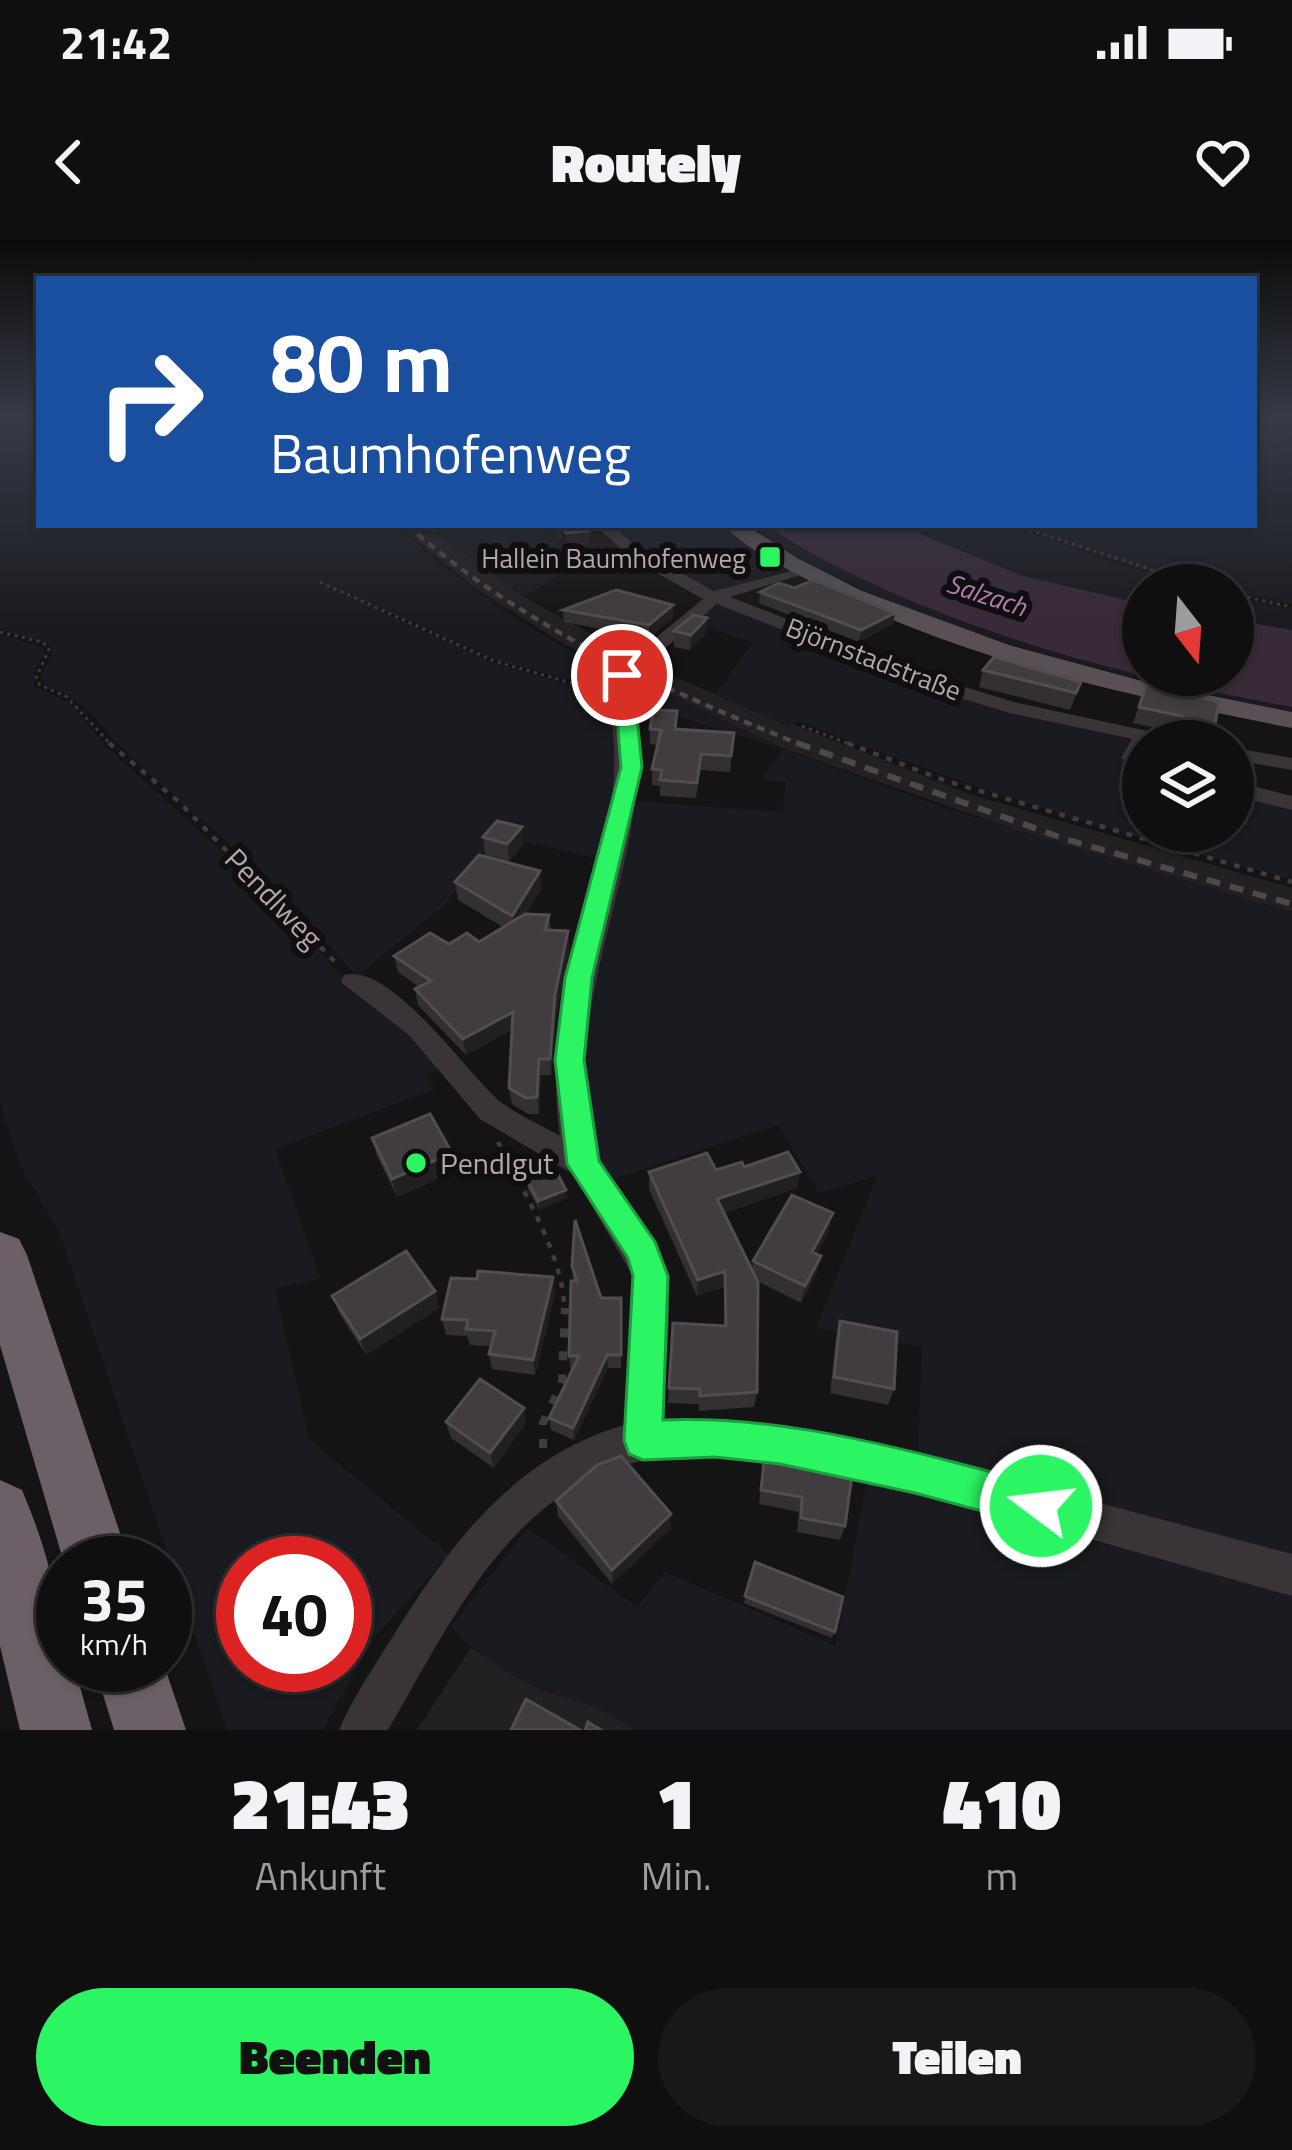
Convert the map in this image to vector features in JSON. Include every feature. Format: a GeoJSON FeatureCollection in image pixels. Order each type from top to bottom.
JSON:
{"type":"FeatureCollection","features":[{"type":"Feature","properties":{"kind":"highway"},"geometry":{"type":"LineString","coordinates":[[0,1255],[88,1536]]}},
{"type":"Feature","properties":{"kind":"highway"},"geometry":{"type":"LineString","coordinates":[[0,1512],[56,1730]]}},
{"type":"Feature","properties":{"kind":"highway"},"geometry":{"type":"LineString","coordinates":[[138,1692],[150,1730]]}},
{"type":"Feature","properties":{"kind":"main road"},"geometry":{"type":"LineString","coordinates":[[738,528],[804,569],[909,616],[1033,659],[1177,697],[1292,720]]}},
{"type":"Feature","properties":{"kind":"street","name":"Björnstadstraße"},"geometry":{"type":"LineString","coordinates":[[605,528],[638,556],[690,588],[951,689],[1122,731]]}},
{"type":"Feature","properties":{"kind":"street"},"geometry":{"type":"LineString","coordinates":[[583,1164],[569,1060],[578,978],[632,767],[627,717],[615,692],[622,675],[717,596],[804,569]]}},
{"type":"Feature","properties":{"kind":"street"},"geometry":{"type":"LineString","coordinates":[[1254,758],[1292,764]]}},
{"type":"Feature","properties":{"kind":"street"},"geometry":{"type":"LineString","coordinates":[[1254,793],[1292,803]]}},
{"type":"Feature","properties":{"kind":"street"},"geometry":{"type":"LineString","coordinates":[[354,982],[419,1028],[491,1111],[583,1164],[643,1253],[650,1276],[643,1440]]}},
{"type":"Feature","properties":{"kind":"street"},"geometry":{"type":"LineString","coordinates":[[362,1730],[475,1553],[510,1511],[589,1457],[643,1440],[715,1438],[780,1444],[915,1472],[1292,1575]]}},
{"type":"Feature","properties":{"kind":"path"},"geometry":{"type":"LineString","coordinates":[[1024,528],[1134,564]]}},
{"type":"Feature","properties":{"kind":"path"},"geometry":{"type":"LineString","coordinates":[[320,582],[517,670],[615,692]]}},
{"type":"Feature","properties":{"kind":"path"},"geometry":{"type":"LineString","coordinates":[[1254,599],[1292,607]]}},
{"type":"Feature","properties":{"kind":"path","name":"Pendlweg"},"geometry":{"type":"LineString","coordinates":[[0,632],[42,642],[49,650],[36,678],[40,685],[67,698],[104,740],[179,802],[259,879],[354,982]]}},
{"type":"Feature","properties":{"kind":"path"},"geometry":{"type":"LineString","coordinates":[[802,726],[946,781],[1292,882]]}},
{"type":"Feature","properties":{"kind":"path"},"geometry":{"type":"LineString","coordinates":[[494,1135],[536,1216],[565,1296],[562,1383],[542,1423],[544,1484]]}},
{"type":"Feature","properties":{"kind":"shaded area"},"geometry":{"type":"Polygon","coordinates":[[[0,486],[36,486],[36,528],[400,528],[441,564],[535,630],[620,670],[603,688],[496,660],[324,584],[492,662],[611,697],[628,750],[602,860],[497,835],[445,905],[357,976],[261,875],[140,765],[86,708],[45,683],[40,677],[52,654],[51,646],[0,629],[0,486]]]}},
{"type":"Feature","properties":{"kind":"shaded area"},"geometry":{"type":"Polygon","coordinates":[[[1257,486],[1292,486],[1292,604],[1254,596],[1254,564],[1122,566],[1025,528],[1257,528],[1257,486]]]}},
{"type":"Feature","properties":{"kind":"shaded area"},"geometry":{"type":"Polygon","coordinates":[[[401,528],[429,528],[524,597],[656,670],[972,795],[1122,839],[1122,852],[1168,852],[1292,888],[1292,912],[1065,847],[784,749],[562,643],[475,588],[401,528]]]}},
{"type":"Feature","properties":{"kind":"shaded area"},"geometry":{"type":"Polygon","coordinates":[[[429,528],[547,528],[571,567],[524,597],[429,528]]]}},
{"type":"Feature","properties":{"kind":"shaded area"},"geometry":{"type":"Polygon","coordinates":[[[615,528],[722,528],[784,569],[735,587],[707,589],[662,566],[615,528]]]}},
{"type":"Feature","properties":{"kind":"shaded area"},"geometry":{"type":"Polygon","coordinates":[[[746,528],[771,528],[788,542],[886,590],[984,630],[1122,669],[1122,675],[1008,643],[870,593],[746,528]]]}},
{"type":"Feature","properties":{"kind":"shaded area"},"geometry":{"type":"Polygon","coordinates":[[[918,528],[1020,528],[1126,564],[1122,564],[1122,599],[1023,576],[921,535],[918,528]]]}},
{"type":"Feature","properties":{"kind":"shaded area"},"geometry":{"type":"Polygon","coordinates":[[[1254,601],[1292,609],[1292,630],[1254,624],[1254,601]]]}},
{"type":"Feature","properties":{"kind":"shaded area"},"geometry":{"type":"Polygon","coordinates":[[[723,602],[1019,713],[1122,737],[1122,832],[798,721],[788,726],[715,695],[753,642],[692,623],[723,602]]]}},
{"type":"Feature","properties":{"kind":"shaded area"},"geometry":{"type":"Polygon","coordinates":[[[0,634],[43,647],[33,685],[71,704],[106,746],[276,900],[342,977],[447,1067],[427,1075],[435,1089],[275,1149],[321,1279],[275,1288],[309,1439],[449,1555],[372,1642],[372,1536],[216,1536],[216,1692],[344,1692],[322,1730],[227,1730],[192,1626],[192,1536],[162,1536],[59,1231],[21,1167],[0,1103],[0,634]]]}},
{"type":"Feature","properties":{"kind":"shaded area"},"geometry":{"type":"Polygon","coordinates":[[[633,676],[784,749],[944,808],[1292,912],[1292,1557],[918,1453],[922,1347],[816,1328],[877,1176],[819,1193],[778,1125],[610,1180],[590,1135],[580,1088],[578,1040],[593,943],[634,801],[782,812],[786,782],[761,780],[783,749],[628,701],[626,686],[633,676]]]}},
{"type":"Feature","properties":{"kind":"shaded area"},"geometry":{"type":"Polygon","coordinates":[[[1218,696],[1292,707],[1292,712],[1218,696]]]}},
{"type":"Feature","properties":{"kind":"shaded area"},"geometry":{"type":"Polygon","coordinates":[[[1254,797],[1292,807],[1292,879],[1192,852],[1254,852],[1254,797]]]}},
{"type":"Feature","properties":{"kind":"shaded area"},"geometry":{"type":"Polygon","coordinates":[[[867,1479],[1292,1595],[1292,1730],[634,1730],[601,1711],[520,1680],[451,1627],[528,1528],[637,1607],[665,1572],[836,1646],[867,1479]]]}},
{"type":"Feature","properties":{"kind":"shaded area"},"geometry":{"type":"Polygon","coordinates":[[[471,1648],[541,1690],[601,1707],[634,1730],[417,1730],[471,1648]]]}},
{"type":"Feature","properties":{"kind":"water","name":"Salzach"},"geometry":{"type":"Polygon","coordinates":[[[771,528],[918,528],[922,535],[1023,576],[1122,599],[1122,670],[960,620],[854,575],[771,528]]]}},
{"type":"Feature","properties":{"kind":"water"},"geometry":{"type":"Polygon","coordinates":[[[1254,624],[1292,630],[1292,707],[1238,696],[1254,696],[1254,624]]]}},
{"type":"Feature","properties":{"kind":"building"},"geometry":{"type":"Polygon","coordinates":[[[563,528],[589,531],[566,533],[563,528]]]}},
{"type":"Feature","properties":{"kind":"building"},"geometry":{"type":"Polygon","coordinates":[[[814,580],[895,613],[861,630],[760,592],[779,583],[794,588],[814,580]]]}},
{"type":"Feature","properties":{"kind":"building"},"geometry":{"type":"Polygon","coordinates":[[[616,590],[673,605],[649,625],[563,610],[616,590]]]}},
{"type":"Feature","properties":{"kind":"building"},"geometry":{"type":"Polygon","coordinates":[[[693,615],[707,618],[691,635],[674,631],[693,615]]]}},
{"type":"Feature","properties":{"kind":"building"},"geometry":{"type":"Polygon","coordinates":[[[994,657],[1081,682],[1076,693],[983,670],[994,657]]]}},
{"type":"Feature","properties":{"kind":"building"},"geometry":{"type":"Polygon","coordinates":[[[1142,696],[1193,696],[1219,702],[1216,720],[1186,720],[1139,707],[1142,696]]]}},
{"type":"Feature","properties":{"kind":"building"},"geometry":{"type":"Polygon","coordinates":[[[653,710],[677,711],[675,729],[734,733],[731,756],[701,754],[697,783],[660,780],[662,770],[652,769],[661,730],[650,729],[653,710]]]}},
{"type":"Feature","properties":{"kind":"building"},"geometry":{"type":"Polygon","coordinates":[[[497,821],[522,827],[507,844],[483,837],[497,821]]]}},
{"type":"Feature","properties":{"kind":"building"},"geometry":{"type":"Polygon","coordinates":[[[479,855],[540,871],[512,916],[455,882],[479,855]]]}},
{"type":"Feature","properties":{"kind":"building"},"geometry":{"type":"Polygon","coordinates":[[[525,914],[549,915],[545,930],[568,931],[555,995],[550,1059],[539,1059],[537,1097],[526,1098],[509,1088],[513,1012],[463,1039],[415,989],[431,981],[394,956],[430,933],[449,944],[467,933],[479,942],[525,914]]]}},
{"type":"Feature","properties":{"kind":"building"},"geometry":{"type":"Polygon","coordinates":[[[430,1114],[452,1153],[392,1179],[372,1138],[430,1114]]]}},
{"type":"Feature","properties":{"kind":"building"},"geometry":{"type":"Polygon","coordinates":[[[788,1152],[800,1172],[717,1199],[758,1282],[757,1392],[700,1396],[700,1389],[669,1388],[673,1323],[726,1326],[725,1271],[698,1280],[649,1172],[707,1153],[716,1170],[742,1162],[744,1167],[788,1152]]]}},
{"type":"Feature","properties":{"kind":"building"},"geometry":{"type":"Polygon","coordinates":[[[555,1169],[566,1190],[538,1201],[527,1180],[555,1169]]]}},
{"type":"Feature","properties":{"kind":"building"},"geometry":{"type":"Polygon","coordinates":[[[792,1195],[833,1213],[812,1252],[821,1256],[805,1286],[753,1261],[792,1195]]]}},
{"type":"Feature","properties":{"kind":"building"},"geometry":{"type":"Polygon","coordinates":[[[575,1220],[601,1298],[621,1298],[621,1355],[607,1355],[573,1428],[549,1418],[579,1356],[569,1356],[571,1281],[577,1281],[572,1266],[575,1220]]]}},
{"type":"Feature","properties":{"kind":"building"},"geometry":{"type":"Polygon","coordinates":[[[406,1251],[435,1291],[360,1339],[332,1296],[406,1251]]]}},
{"type":"Feature","properties":{"kind":"building"},"geometry":{"type":"Polygon","coordinates":[[[478,1271],[553,1277],[533,1360],[489,1354],[495,1331],[466,1329],[468,1320],[442,1319],[451,1278],[477,1279],[478,1271]]]}},
{"type":"Feature","properties":{"kind":"building"},"geometry":{"type":"Polygon","coordinates":[[[840,1321],[897,1332],[894,1389],[834,1377],[840,1321]]]}},
{"type":"Feature","properties":{"kind":"building"},"geometry":{"type":"Polygon","coordinates":[[[480,1379],[524,1408],[490,1453],[446,1422],[480,1379]]]}},
{"type":"Feature","properties":{"kind":"building"},"geometry":{"type":"Polygon","coordinates":[[[765,1451],[853,1468],[845,1526],[801,1518],[802,1497],[761,1490],[765,1451]]]}},
{"type":"Feature","properties":{"kind":"building"},"geometry":{"type":"Polygon","coordinates":[[[621,1456],[671,1514],[612,1570],[556,1501],[597,1465],[621,1456]]]}},
{"type":"Feature","properties":{"kind":"building"},"geometry":{"type":"Polygon","coordinates":[[[755,1562],[843,1597],[835,1632],[745,1596],[755,1562]]]}},
{"type":"Feature","properties":{"kind":"building"},"geometry":{"type":"Polygon","coordinates":[[[526,1699],[580,1730],[511,1730],[526,1699]]]}},
{"type":"Feature","properties":{"kind":"railway"},"geometry":{"type":"LineString","coordinates":[[411,528],[546,625],[647,678],[804,746]]}},
{"type":"Feature","properties":{"kind":"railway"},"geometry":{"type":"LineString","coordinates":[[797,743],[1065,839],[1292,904]]}},
{"type":"Feature","properties":{"kind":"place","name":"Hallein Baumhofenweg"},"geometry":{"type":"Point","coordinates":[770,557]}},
{"type":"Feature","properties":{"kind":"place","name":"Pendlgut"},"geometry":{"type":"Point","coordinates":[416,1163]}},
{"type":"Feature","properties":{"kind":"route"},"geometry":{"type":"LineString","coordinates":[[622,675],[615,692],[627,717],[632,767],[578,978],[569,1060],[583,1164],[643,1253],[650,1276],[643,1440],[715,1438],[780,1444],[915,1472],[1041,1506]]}}]}
